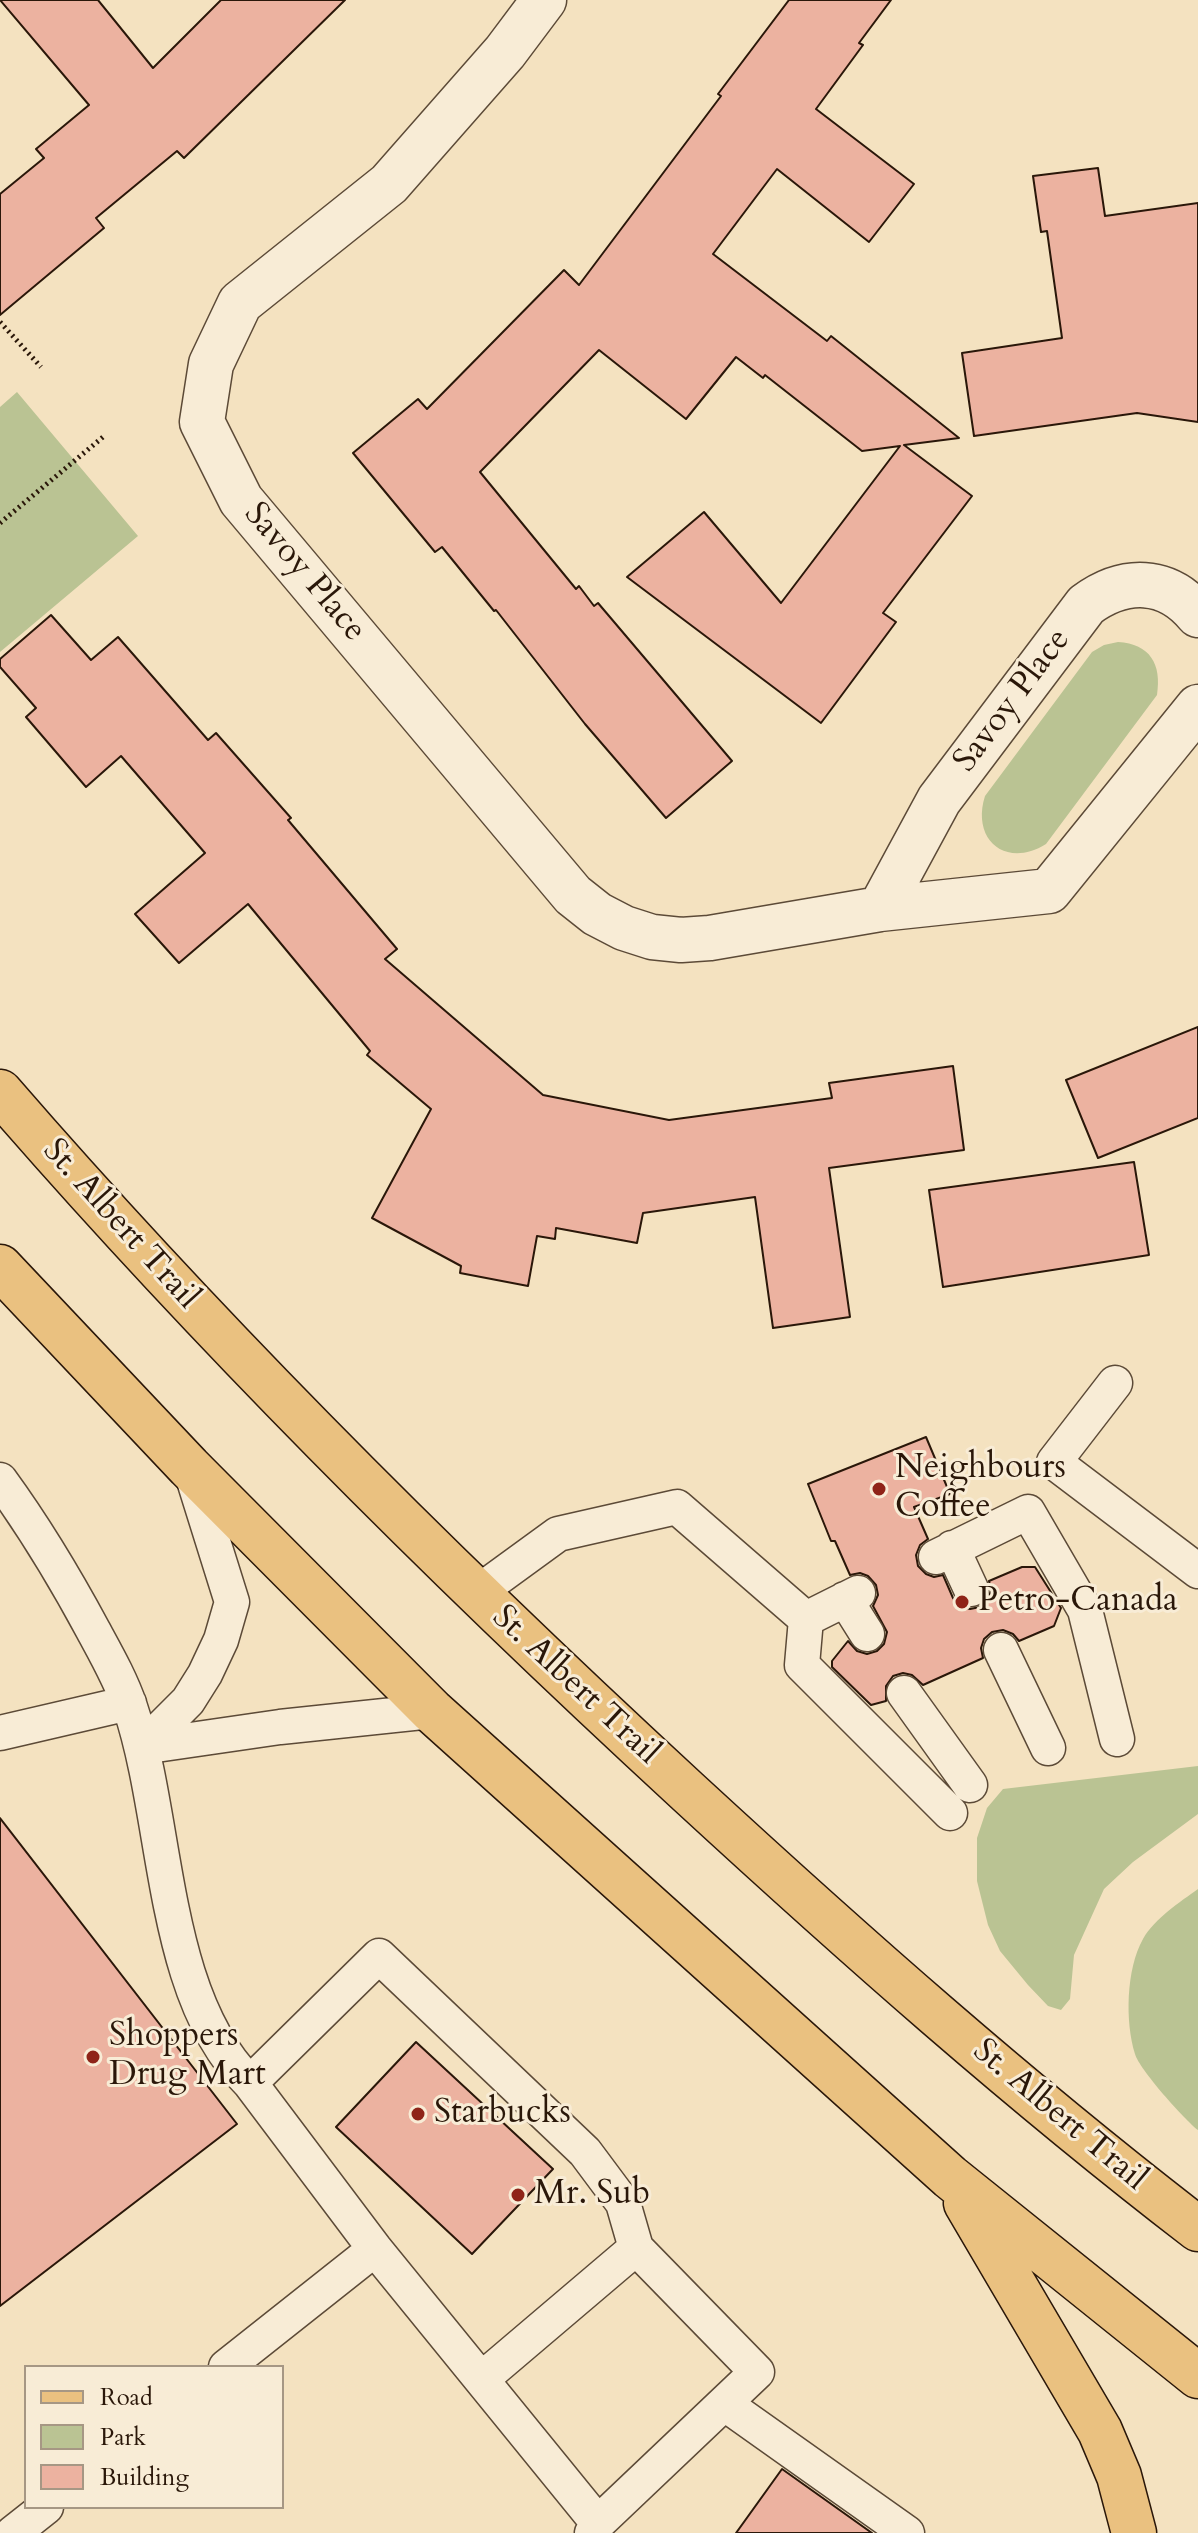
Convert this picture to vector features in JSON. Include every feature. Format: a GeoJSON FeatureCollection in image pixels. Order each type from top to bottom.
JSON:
{"type":"FeatureCollection","features":[{"type":"Feature","properties":{"kind":"main road","name":"St. Albert Trail"},"geometry":{"type":"LineString","coordinates":[[0,1092],[70,1173],[248,1365],[540,1656],[850,1941],[1094,2149],[1198,2229]]}},
{"type":"Feature","properties":{"kind":"main road"},"geometry":{"type":"LineString","coordinates":[[0,1267],[189,1467],[432,1711],[950,2177],[1198,2376]]}},
{"type":"Feature","properties":{"kind":"main road"},"geometry":{"type":"LineString","coordinates":[[1094,2149],[1198,2195]]}},
{"type":"Feature","properties":{"kind":"main road"},"geometry":{"type":"LineString","coordinates":[[950,2177],[1100,2431],[1119,2476],[1134,2533]]}},
{"type":"Feature","properties":{"kind":"street","name":"Savoy Place"},"geometry":{"type":"LineString","coordinates":[[544,0],[505,52],[389,184],[240,303],[211,364],[202,422],[241,500],[573,895],[597,914],[624,928],[652,937],[681,940],[710,938],[880,909],[1049,891],[1198,707]]}},
{"type":"Feature","properties":{"kind":"street","name":"Savoy Place"},"geometry":{"type":"LineString","coordinates":[[880,909],[939,800],[1086,605],[1104,591],[1126,585],[1149,585],[1171,591],[1198,615]]}},
{"type":"Feature","properties":{"kind":"lane"},"geometry":{"type":"LineString","coordinates":[[1115,1383],[1054,1462],[1198,1571]]}},
{"type":"Feature","properties":{"kind":"lane"},"geometry":{"type":"LineString","coordinates":[[142,1747],[188,1701],[205,1674],[221,1640],[232,1602],[189,1467]]}},
{"type":"Feature","properties":{"kind":"lane"},"geometry":{"type":"LineString","coordinates":[[0,1480],[75,1596],[129,1703],[142,1747],[184,1962],[198,2006],[234,2068],[250,2083],[375,2249],[483,2378],[595,2528],[757,2372],[636,2248],[623,2203],[585,2152],[379,1956],[250,2083]]}},
{"type":"Feature","properties":{"kind":"lane"},"geometry":{"type":"LineString","coordinates":[[477,1593],[558,1534],[677,1507],[806,1619]]}},
{"type":"Feature","properties":{"kind":"lane"},"geometry":{"type":"LineString","coordinates":[[971,1589],[944,1552],[1028,1512],[1085,1610],[1117,1739]]}},
{"type":"Feature","properties":{"kind":"lane"},"geometry":{"type":"LineString","coordinates":[[806,1619],[852,1596],[867,1634]]}},
{"type":"Feature","properties":{"kind":"lane"},"geometry":{"type":"LineString","coordinates":[[806,1619],[802,1665],[950,1813]]}},
{"type":"Feature","properties":{"kind":"lane"},"geometry":{"type":"LineString","coordinates":[[1001,1650],[1048,1748]]}},
{"type":"Feature","properties":{"kind":"lane"},"geometry":{"type":"LineString","coordinates":[[904,1693],[970,1785]]}},
{"type":"Feature","properties":{"kind":"lane"},"geometry":{"type":"LineString","coordinates":[[0,1733],[129,1703]]}},
{"type":"Feature","properties":{"kind":"lane"},"geometry":{"type":"LineString","coordinates":[[142,1747],[280,1727],[432,1711]]}},
{"type":"Feature","properties":{"kind":"lane"},"geometry":{"type":"LineString","coordinates":[[483,2378],[636,2248]]}},
{"type":"Feature","properties":{"kind":"lane"},"geometry":{"type":"LineString","coordinates":[[229,2365],[375,2249]]}},
{"type":"Feature","properties":{"kind":"lane"},"geometry":{"type":"LineString","coordinates":[[725,2404],[907,2533]]}},
{"type":"Feature","properties":{"kind":"lane"},"geometry":{"type":"LineString","coordinates":[[13,2533],[43,2509]]}},
{"type":"Feature","properties":{"kind":"path"},"geometry":{"type":"LineString","coordinates":[[0,322],[41,367]]}},
{"type":"Feature","properties":{"kind":"path"},"geometry":{"type":"LineString","coordinates":[[0,523],[103,437]]}},
{"type":"Feature","properties":{"kind":"green space"},"geometry":{"type":"Polygon","coordinates":[[[17,392],[138,536],[0,652],[0,407],[17,392]]]}},
{"type":"Feature","properties":{"kind":"green space"},"geometry":{"type":"Polygon","coordinates":[[[1118,642],[1146,651],[1158,674],[1157,695],[1046,844],[1018,853],[995,846],[983,826],[985,796],[1092,652],[1118,642]]]}},
{"type":"Feature","properties":{"kind":"green space"},"geometry":{"type":"Polygon","coordinates":[[[1198,1766],[1198,1814],[1133,1862],[1104,1889],[1074,1955],[1070,1999],[1061,2010],[1048,2006],[1000,1951],[988,1925],[977,1881],[977,1838],[987,1808],[1003,1789],[1198,1766]]]}},
{"type":"Feature","properties":{"kind":"green space"},"geometry":{"type":"Polygon","coordinates":[[[1198,1889],[1198,2130],[1163,2094],[1138,2061],[1130,2027],[1129,1996],[1137,1951],[1148,1931],[1198,1889]]]}},
{"type":"Feature","properties":{"kind":"building"},"geometry":{"type":"Polygon","coordinates":[[[0,0],[98,0],[153,68],[221,0],[345,0],[184,158],[177,151],[96,218],[104,228],[0,315],[0,194],[44,158],[36,149],[89,105],[0,0]]]}},
{"type":"Feature","properties":{"kind":"building"},"geometry":{"type":"Polygon","coordinates":[[[789,0],[891,0],[859,43],[863,45],[816,109],[914,184],[869,242],[777,169],[713,254],[827,341],[831,336],[959,438],[904,445],[972,496],[883,613],[896,622],[821,723],[627,577],[704,512],[781,603],[900,446],[862,451],[765,375],[763,378],[736,357],[686,419],[599,350],[480,472],[576,589],[579,586],[594,606],[598,603],[732,761],[666,818],[585,724],[496,610],[442,547],[435,552],[353,453],[418,399],[427,409],[564,270],[579,285],[789,0]]]}},
{"type":"Feature","properties":{"kind":"building"},"geometry":{"type":"Polygon","coordinates":[[[1098,168],[1105,216],[1198,203],[1198,422],[1137,413],[974,436],[962,353],[1062,338],[1047,231],[1041,232],[1033,176],[1098,168]]]}},
{"type":"Feature","properties":{"kind":"building"},"geometry":{"type":"Polygon","coordinates":[[[51,615],[91,660],[118,637],[208,740],[216,733],[291,818],[288,820],[397,949],[385,959],[543,1095],[669,1120],[832,1098],[829,1083],[953,1066],[964,1150],[829,1168],[850,1317],[773,1328],[755,1197],[643,1213],[637,1243],[556,1228],[555,1239],[537,1236],[528,1286],[460,1273],[461,1266],[372,1218],[431,1109],[367,1055],[370,1051],[248,904],[179,963],[135,914],[205,853],[121,756],[86,787],[26,717],[36,708],[0,667],[0,659],[51,615]]]}},
{"type":"Feature","properties":{"kind":"building"},"geometry":{"type":"Polygon","coordinates":[[[1198,1027],[1198,1118],[1098,1158],[1066,1080],[1198,1027]]]}},
{"type":"Feature","properties":{"kind":"building"},"geometry":{"type":"Polygon","coordinates":[[[1134,1162],[1149,1255],[943,1287],[929,1190],[1134,1162]]]}},
{"type":"Feature","properties":{"kind":"building","name":"Petro-Canada"},"geometry":{"type":"Polygon","coordinates":[[[926,1437],[950,1494],[914,1507],[928,1539],[920,1545],[916,1555],[918,1566],[934,1577],[943,1575],[953,1598],[960,1606],[970,1609],[980,1607],[988,1600],[991,1590],[989,1581],[1022,1567],[1035,1567],[1061,1608],[1054,1626],[1019,1641],[1003,1630],[992,1632],[984,1639],[981,1648],[983,1658],[923,1685],[912,1675],[903,1673],[893,1676],[886,1686],[886,1701],[871,1705],[832,1667],[832,1661],[848,1641],[857,1651],[867,1654],[877,1651],[884,1644],[887,1632],[873,1606],[878,1595],[876,1585],[868,1576],[860,1573],[850,1575],[835,1541],[831,1541],[808,1484],[926,1437]]]}},
{"type":"Feature","properties":{"kind":"building","name":"Shoppers Drug Mart"},"geometry":{"type":"Polygon","coordinates":[[[0,1818],[237,2124],[0,2306],[0,1818]]]}},
{"type":"Feature","properties":{"kind":"building"},"geometry":{"type":"Polygon","coordinates":[[[416,2042],[553,2169],[472,2254],[336,2127],[416,2042]]]}},
{"type":"Feature","properties":{"kind":"building"},"geometry":{"type":"Polygon","coordinates":[[[782,2469],[872,2533],[736,2533],[782,2469]]]}},
{"type":"Feature","properties":{"kind":"place","name":"Neighbours Coffee"},"geometry":{"type":"Point","coordinates":[879,1489]}},
{"type":"Feature","properties":{"kind":"place","name":"Petro-Canada"},"geometry":{"type":"Point","coordinates":[962,1602]}},
{"type":"Feature","properties":{"kind":"place","name":"Shoppers Drug Mart"},"geometry":{"type":"Point","coordinates":[93,2057]}},
{"type":"Feature","properties":{"kind":"place","name":"Starbucks"},"geometry":{"type":"Point","coordinates":[418,2114]}},
{"type":"Feature","properties":{"kind":"place","name":"Mr. Sub"},"geometry":{"type":"Point","coordinates":[518,2195]}}]}
